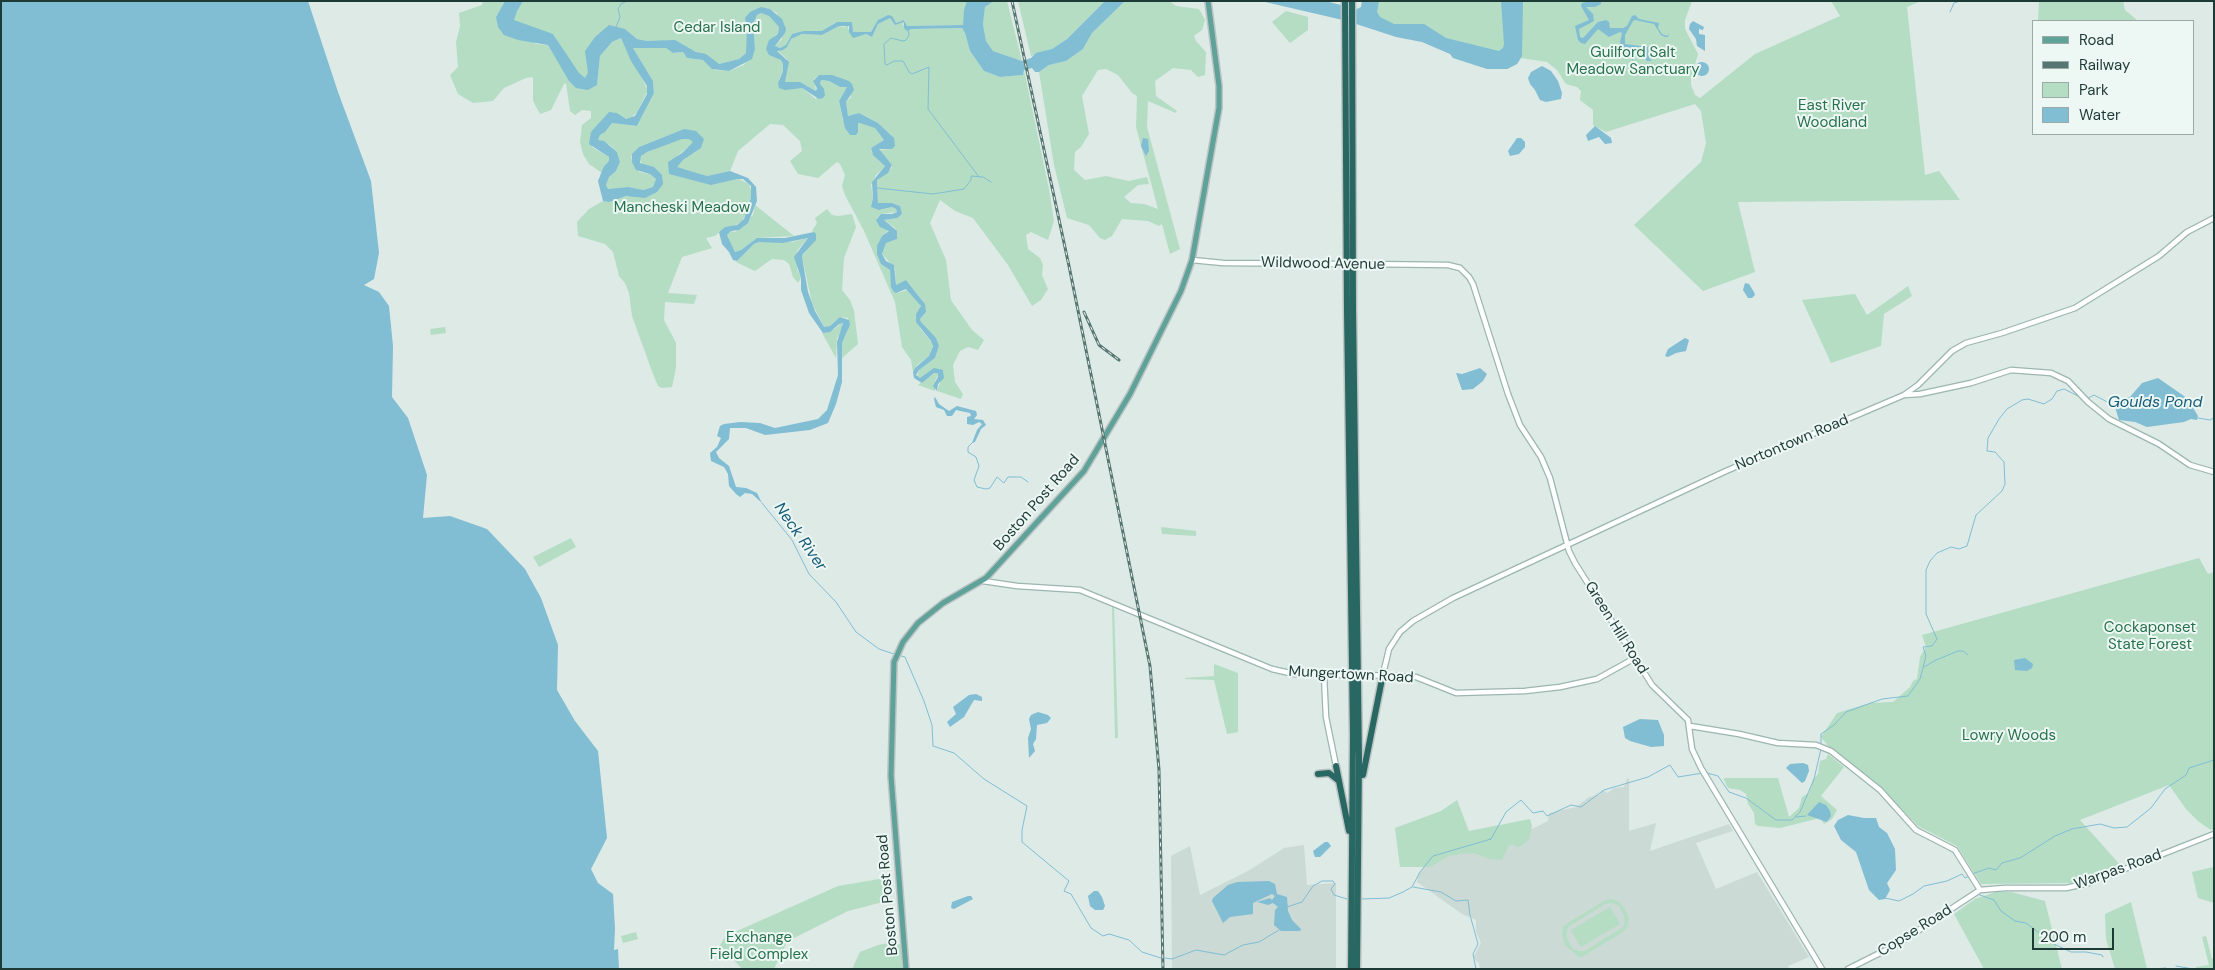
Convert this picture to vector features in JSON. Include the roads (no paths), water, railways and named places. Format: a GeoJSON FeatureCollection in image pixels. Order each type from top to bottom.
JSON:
{"type":"FeatureCollection","features":[{"type":"Feature","properties":{"kind":"highway"},"geometry":{"type":"LineString","coordinates":[[1349,3],[1347,301],[1353,736],[1351,969]]}},
{"type":"Feature","properties":{"kind":"highway"},"geometry":{"type":"LineString","coordinates":[[1349,25],[1359,838],[1358,969]]}},
{"type":"Feature","properties":{"kind":"highway"},"geometry":{"type":"LineString","coordinates":[[1359,838],[1364,768],[1383,674]]}},
{"type":"Feature","properties":{"kind":"highway"},"geometry":{"type":"LineString","coordinates":[[1336,766],[1349,832],[1351,917]]}},
{"type":"Feature","properties":{"kind":"highway"},"geometry":{"type":"LineString","coordinates":[[1318,774],[1331,774],[1339,781]]}},
{"type":"Feature","properties":{"kind":"main road","name":"Boston Post Road"},"geometry":{"type":"LineString","coordinates":[[906,969],[891,776],[892,686],[897,654],[910,632],[929,613],[983,581],[1050,511],[1090,462],[1134,386],[1181,292],[1192,260],[1220,102],[1208,1]]}},
{"type":"Feature","properties":{"kind":"street","name":"Nortontown Road"},"geometry":{"type":"LineString","coordinates":[[1383,674],[1391,644],[1400,632],[1413,621],[1453,598],[1726,471],[1904,395],[1952,351],[1966,343],[2075,308],[2159,256],[2187,232],[2214,218]]}},
{"type":"Feature","properties":{"kind":"street","name":"Wildwood Avenue"},"geometry":{"type":"LineString","coordinates":[[1192,260],[1223,263],[1454,266]]}},
{"type":"Feature","properties":{"kind":"street","name":"Green Hill Road"},"geometry":{"type":"LineString","coordinates":[[1454,266],[1465,273],[1473,284],[1508,394],[1520,425],[1540,457],[1550,478],[1567,544],[1574,563],[1652,685],[1688,720],[1690,726]]}},
{"type":"Feature","properties":{"kind":"street"},"geometry":{"type":"LineString","coordinates":[[1904,395],[1920,394],[1962,385],[2005,371],[2020,369],[2060,376],[2068,381],[2085,399],[2109,419],[2159,444],[2190,465],[2214,472]]}},
{"type":"Feature","properties":{"kind":"street","name":"Mungertown Road"},"geometry":{"type":"LineString","coordinates":[[983,581],[1018,586],[1080,590],[1272,670],[1294,674],[1383,674],[1420,678],[1456,693],[1525,691],[1560,687],[1597,679],[1635,658]]}},
{"type":"Feature","properties":{"kind":"street"},"geometry":{"type":"LineString","coordinates":[[1324,675],[1326,717],[1336,766]]}},
{"type":"Feature","properties":{"kind":"street"},"geometry":{"type":"LineString","coordinates":[[1822,969],[1702,771],[1692,749],[1690,726],[1778,743],[1816,745],[1831,751],[1880,790],[1916,830],[1955,850],[1980,890]]}},
{"type":"Feature","properties":{"kind":"street","name":"Warpas Road"},"geometry":{"type":"LineString","coordinates":[[1980,890],[2066,888],[2089,883],[2214,834]]}},
{"type":"Feature","properties":{"kind":"street","name":"Copse Road"},"geometry":{"type":"LineString","coordinates":[[1848,969],[1896,945],[1980,890]]}},
{"type":"Feature","properties":{"kind":"water"},"geometry":{"type":"Polygon","coordinates":[[[1,1],[308,1],[338,92],[371,181],[379,253],[374,279],[364,285],[379,292],[389,306],[393,346],[392,397],[408,418],[427,475],[423,518],[450,516],[487,529],[525,569],[541,598],[558,645],[557,690],[575,721],[598,751],[607,838],[591,869],[598,883],[613,894],[614,950],[618,949],[619,969],[1,969],[1,1]]]}},
{"type":"Feature","properties":{"kind":"water"},"geometry":{"type":"Polygon","coordinates":[[[505,1],[523,1],[514,20],[553,34],[579,73],[585,78],[588,73],[585,51],[595,37],[609,25],[625,29],[637,39],[646,41],[675,40],[696,52],[706,54],[719,64],[739,59],[746,53],[747,28],[745,18],[750,12],[761,7],[770,9],[782,19],[786,29],[785,33],[775,46],[780,48],[786,45],[792,34],[804,31],[822,31],[837,22],[852,22],[853,32],[871,32],[878,20],[888,15],[892,16],[896,23],[904,20],[907,26],[963,25],[967,1],[994,1],[985,7],[983,24],[986,41],[993,51],[1022,61],[1031,58],[1036,53],[1052,49],[1067,39],[1105,1],[1125,1],[1092,33],[1083,49],[1066,61],[1049,65],[1039,72],[1035,72],[1032,68],[1024,70],[1023,75],[1000,77],[984,71],[970,51],[962,28],[911,29],[907,31],[904,28],[904,22],[895,25],[890,18],[878,24],[872,37],[866,34],[853,38],[849,32],[849,26],[839,26],[822,35],[802,34],[791,39],[783,50],[777,51],[789,62],[785,82],[800,82],[816,91],[817,88],[813,81],[819,75],[832,75],[849,81],[854,90],[846,102],[848,116],[859,113],[878,123],[894,138],[895,146],[892,149],[879,149],[892,165],[888,173],[877,180],[878,203],[892,203],[900,206],[902,214],[897,218],[884,220],[897,231],[897,239],[886,243],[882,254],[886,261],[894,265],[896,285],[906,280],[925,304],[926,312],[920,319],[921,322],[936,338],[939,346],[935,358],[919,370],[916,375],[920,378],[934,368],[943,370],[944,378],[938,384],[937,391],[933,386],[938,373],[934,373],[922,383],[914,378],[913,372],[915,368],[929,356],[933,346],[916,322],[916,314],[921,306],[906,289],[894,292],[891,287],[890,270],[881,264],[877,254],[877,246],[882,236],[889,231],[880,227],[876,220],[881,214],[897,212],[892,207],[879,210],[871,207],[873,199],[872,182],[885,166],[873,155],[871,148],[884,140],[875,128],[860,123],[858,123],[856,135],[850,135],[845,128],[839,101],[847,87],[840,87],[829,81],[821,80],[820,84],[824,89],[825,95],[819,99],[802,88],[785,90],[779,88],[778,83],[783,71],[783,64],[781,60],[769,55],[766,49],[769,40],[778,34],[779,27],[769,16],[761,13],[757,15],[753,24],[755,49],[752,59],[729,71],[712,69],[703,60],[687,58],[683,52],[673,53],[666,48],[633,48],[653,81],[654,93],[637,126],[612,123],[600,135],[598,140],[604,141],[617,152],[620,162],[616,171],[609,177],[606,185],[608,189],[628,187],[643,190],[653,187],[656,179],[650,174],[636,170],[632,162],[632,154],[639,147],[684,129],[696,131],[704,139],[701,148],[683,160],[677,167],[707,176],[730,171],[748,178],[756,187],[757,201],[748,223],[739,230],[731,231],[727,235],[735,252],[741,250],[757,238],[785,238],[814,232],[816,240],[802,257],[808,292],[815,311],[824,327],[830,326],[840,317],[849,320],[850,325],[842,343],[842,382],[828,423],[810,430],[765,435],[746,428],[730,428],[729,439],[716,452],[719,458],[729,466],[736,487],[746,488],[757,493],[762,503],[752,494],[745,493],[740,497],[736,494],[729,486],[728,474],[724,467],[711,461],[710,453],[717,447],[721,438],[717,436],[720,426],[724,424],[740,422],[760,423],[775,428],[818,419],[827,410],[838,375],[837,342],[843,323],[830,332],[823,333],[809,313],[801,290],[801,278],[794,257],[808,238],[783,243],[759,242],[754,244],[737,261],[733,260],[722,244],[719,232],[725,227],[737,225],[744,219],[751,198],[751,186],[743,179],[711,185],[669,174],[668,162],[682,153],[693,142],[689,139],[682,139],[641,156],[640,163],[654,167],[662,175],[663,184],[657,192],[645,198],[626,196],[609,202],[603,201],[598,181],[604,166],[609,161],[609,157],[589,144],[591,132],[609,112],[617,113],[626,119],[635,116],[647,94],[647,86],[631,61],[621,38],[612,42],[600,56],[597,85],[588,90],[576,88],[569,81],[548,45],[518,40],[504,35],[498,27],[496,17],[505,1]]]}},
{"type":"Feature","properties":{"kind":"water"},"geometry":{"type":"Polygon","coordinates":[[[1261,1],[1325,1],[1357,9],[1361,7],[1362,1],[1379,1],[1377,12],[1380,17],[1394,24],[1424,24],[1446,38],[1499,51],[1503,48],[1504,44],[1501,1],[1523,1],[1522,56],[1517,64],[1507,69],[1487,69],[1453,58],[1450,54],[1422,42],[1396,37],[1347,21],[1261,1]]]}},
{"type":"Feature","properties":{"kind":"water"},"geometry":{"type":"Polygon","coordinates":[[[1601,1],[1601,4],[1595,7],[1586,7],[1593,14],[1594,21],[1579,29],[1580,37],[1583,38],[1598,22],[1606,20],[1609,22],[1610,28],[1623,28],[1627,26],[1632,16],[1635,15],[1639,19],[1659,23],[1658,28],[1662,34],[1667,36],[1669,33],[1668,37],[1661,35],[1654,24],[1635,20],[1625,35],[1625,44],[1648,47],[1649,58],[1652,61],[1647,61],[1644,57],[1644,48],[1640,48],[1632,61],[1635,50],[1622,47],[1620,43],[1622,33],[1620,32],[1609,37],[1598,29],[1585,44],[1581,43],[1578,40],[1575,26],[1589,20],[1581,6],[1582,3],[1601,1]]]}},
{"type":"Feature","properties":{"kind":"water"},"geometry":{"type":"Polygon","coordinates":[[[1693,21],[1704,27],[1703,30],[1699,29],[1699,34],[1705,35],[1705,51],[1697,46],[1696,39],[1689,29],[1693,21]]]}},
{"type":"Feature","properties":{"kind":"water"},"geometry":{"type":"Polygon","coordinates":[[[1702,62],[1707,64],[1709,69],[1707,74],[1702,76],[1697,74],[1695,69],[1697,64],[1702,62]]]}},
{"type":"Feature","properties":{"kind":"water"},"geometry":{"type":"Polygon","coordinates":[[[1542,66],[1551,71],[1558,81],[1562,93],[1561,99],[1546,102],[1540,100],[1530,84],[1528,78],[1531,72],[1542,66]]]}},
{"type":"Feature","properties":{"kind":"water"},"geometry":{"type":"Polygon","coordinates":[[[1595,126],[1611,138],[1612,143],[1605,144],[1599,137],[1588,141],[1586,135],[1595,126]]]}},
{"type":"Feature","properties":{"kind":"water"},"geometry":{"type":"Polygon","coordinates":[[[1143,138],[1148,139],[1149,151],[1146,156],[1141,146],[1143,138]]]}},
{"type":"Feature","properties":{"kind":"water"},"geometry":{"type":"Polygon","coordinates":[[[1517,138],[1521,138],[1525,142],[1525,147],[1519,154],[1510,156],[1508,151],[1517,138]]]}},
{"type":"Feature","properties":{"kind":"water"},"geometry":{"type":"Polygon","coordinates":[[[1745,283],[1749,284],[1754,292],[1755,295],[1752,298],[1748,298],[1743,290],[1745,283]]]}},
{"type":"Feature","properties":{"kind":"water"},"geometry":{"type":"Polygon","coordinates":[[[1685,338],[1689,340],[1686,351],[1668,357],[1665,356],[1668,349],[1685,338]]]}},
{"type":"Feature","properties":{"kind":"water"},"geometry":{"type":"Polygon","coordinates":[[[1480,368],[1487,374],[1483,381],[1473,389],[1462,390],[1456,373],[1462,374],[1480,368]]]}},
{"type":"Feature","properties":{"kind":"water","name":"Goulds Pond"},"geometry":{"type":"Polygon","coordinates":[[[2158,378],[2194,403],[2192,406],[2198,416],[2197,420],[2191,419],[2184,422],[2147,427],[2135,422],[2119,420],[2115,407],[2119,399],[2130,397],[2142,383],[2158,378]]]}},
{"type":"Feature","properties":{"kind":"water"},"geometry":{"type":"Polygon","coordinates":[[[935,397],[939,404],[949,411],[957,406],[976,411],[977,415],[974,419],[983,420],[986,425],[981,429],[975,442],[972,443],[977,430],[982,424],[979,422],[973,425],[967,424],[967,417],[971,416],[970,413],[956,410],[952,416],[947,416],[944,410],[936,407],[935,397]]]}},
{"type":"Feature","properties":{"kind":"water"},"geometry":{"type":"Polygon","coordinates":[[[2025,658],[2033,664],[2032,668],[2027,671],[2015,670],[2014,660],[2025,658]]]}},
{"type":"Feature","properties":{"kind":"water"},"geometry":{"type":"Polygon","coordinates":[[[976,694],[982,697],[982,701],[974,700],[964,717],[950,727],[947,722],[956,714],[953,707],[969,695],[976,694]]]}},
{"type":"Feature","properties":{"kind":"water"},"geometry":{"type":"Polygon","coordinates":[[[1038,712],[1051,718],[1047,723],[1037,725],[1036,739],[1033,744],[1035,751],[1029,758],[1028,738],[1031,729],[1029,719],[1031,715],[1038,712]]]}},
{"type":"Feature","properties":{"kind":"water"},"geometry":{"type":"Polygon","coordinates":[[[1640,719],[1658,720],[1664,735],[1664,746],[1651,747],[1625,738],[1623,727],[1640,719]]]}},
{"type":"Feature","properties":{"kind":"water"},"geometry":{"type":"Polygon","coordinates":[[[1803,763],[1808,765],[1809,771],[1805,781],[1802,783],[1786,768],[1790,764],[1803,763]]]}},
{"type":"Feature","properties":{"kind":"water"},"geometry":{"type":"Polygon","coordinates":[[[1819,802],[1826,805],[1830,811],[1831,816],[1827,822],[1807,815],[1819,802]]]}},
{"type":"Feature","properties":{"kind":"water"},"geometry":{"type":"Polygon","coordinates":[[[1848,815],[1876,818],[1879,827],[1887,833],[1895,849],[1896,870],[1887,883],[1890,890],[1885,899],[1879,900],[1869,890],[1856,852],[1841,840],[1834,826],[1838,820],[1848,815]]]}},
{"type":"Feature","properties":{"kind":"water"},"geometry":{"type":"Polygon","coordinates":[[[1325,842],[1328,842],[1331,846],[1320,857],[1315,857],[1313,851],[1325,842]]]}},
{"type":"Feature","properties":{"kind":"water"},"geometry":{"type":"Polygon","coordinates":[[[1269,881],[1275,884],[1277,894],[1287,897],[1288,911],[1292,920],[1301,929],[1300,931],[1281,931],[1274,925],[1275,910],[1278,907],[1273,903],[1268,905],[1257,902],[1270,898],[1272,900],[1275,896],[1272,894],[1253,903],[1253,914],[1230,917],[1223,923],[1212,901],[1213,898],[1228,885],[1237,882],[1269,881]]]}},
{"type":"Feature","properties":{"kind":"water"},"geometry":{"type":"Polygon","coordinates":[[[1094,891],[1098,891],[1102,897],[1105,906],[1103,910],[1095,910],[1090,906],[1088,896],[1094,891]]]}},
{"type":"Feature","properties":{"kind":"water"},"geometry":{"type":"Polygon","coordinates":[[[971,896],[973,899],[954,909],[951,908],[952,902],[971,896]]]}},
{"type":"Feature","properties":{"kind":"waterway"},"geometry":{"type":"LineString","coordinates":[[616,27],[620,17],[618,9],[621,4],[627,1]]}},
{"type":"Feature","properties":{"kind":"waterway"},"geometry":{"type":"LineString","coordinates":[[1950,12],[1954,3],[1960,1]]}},
{"type":"Feature","properties":{"kind":"waterway"},"geometry":{"type":"LineString","coordinates":[[908,29],[909,35],[906,40],[891,38],[884,44],[885,64],[903,61],[912,74],[929,67],[928,109],[979,177]]}},
{"type":"Feature","properties":{"kind":"waterway"},"geometry":{"type":"LineString","coordinates":[[877,188],[933,194],[964,189],[971,180],[971,176],[983,177],[991,182]]}},
{"type":"Feature","properties":{"kind":"waterway","name":"Neck River"},"geometry":{"type":"LineString","coordinates":[[1821,745],[1821,734],[1834,725],[1846,712],[1882,699],[1908,696],[1920,679],[1926,656],[1923,647],[1932,646],[1937,639],[1926,614],[1926,570],[1930,561],[1937,553],[1951,547],[1959,549],[1967,546],[1976,515],[2002,491],[2005,484],[2004,462],[1995,452],[1987,451],[1988,438],[1999,419],[2007,409],[2022,400],[2028,399],[2044,404],[2052,399],[2057,391],[2064,389],[2084,399]]}},
{"type":"Feature","properties":{"kind":"waterway","name":"Neck River"},"geometry":{"type":"LineString","coordinates":[[2088,398],[2094,395],[2115,406]]}},
{"type":"Feature","properties":{"kind":"waterway","name":"Neck River"},"geometry":{"type":"LineString","coordinates":[[2198,418],[2210,420],[2214,418]]}},
{"type":"Feature","properties":{"kind":"waterway"},"geometry":{"type":"LineString","coordinates":[[973,442],[968,447],[968,452],[976,457],[979,466],[974,480],[977,487],[990,488],[997,477],[1004,483],[1008,477],[1021,477],[1028,482]]}},
{"type":"Feature","properties":{"kind":"waterway","name":"Neck River"},"geometry":{"type":"LineString","coordinates":[[762,503],[792,540],[809,574],[836,602],[856,632],[879,649],[894,654]]}},
{"type":"Feature","properties":{"kind":"waterway"},"geometry":{"type":"LineString","coordinates":[[1924,667],[1958,651],[1963,651],[1968,655]]}},
{"type":"Feature","properties":{"kind":"waterway","name":"Neck River"},"geometry":{"type":"LineString","coordinates":[[898,655],[905,657],[924,701],[932,725],[933,746],[954,753],[984,779],[1027,806],[1022,830],[1022,842],[1069,881],[1064,891],[1071,894],[1091,928],[1103,936],[1109,934],[1129,940],[1142,952],[1161,958]]}},
{"type":"Feature","properties":{"kind":"waterway","name":"Neck River"},"geometry":{"type":"LineString","coordinates":[[1707,773],[1718,776],[1729,792],[1746,798],[1776,820],[1792,820],[1800,812],[1814,779],[1821,749]]}},
{"type":"Feature","properties":{"kind":"waterway"},"geometry":{"type":"LineString","coordinates":[[1972,874],[1989,868],[1996,870],[2002,863],[2020,858],[2055,836],[2072,829],[2100,824],[2114,828],[2127,827],[2151,808],[2165,789],[2186,775],[2189,768],[2214,760]]}},
{"type":"Feature","properties":{"kind":"waterway","name":"Neck River"},"geometry":{"type":"LineString","coordinates":[[1362,899],[1389,898],[1403,892],[1412,887],[1420,872],[1433,856],[1491,839],[1506,812],[1521,800],[1533,813],[1543,811],[1547,816],[1571,805],[1581,807],[1604,790],[1648,777],[1670,765],[1678,777],[1703,773]]}},
{"type":"Feature","properties":{"kind":"waterway","name":"Neck River"},"geometry":{"type":"LineString","coordinates":[[1796,817],[1806,816]]}},
{"type":"Feature","properties":{"kind":"waterway"},"geometry":{"type":"LineString","coordinates":[[1885,898],[1899,901],[1924,886],[1947,881],[1962,874],[1965,878],[1969,876]]}},
{"type":"Feature","properties":{"kind":"waterway","name":"Neck River"},"geometry":{"type":"LineString","coordinates":[[1287,907],[1302,902],[1313,886],[1322,881],[1333,881],[1335,884],[1331,889],[1334,895],[1347,899]]}},
{"type":"Feature","properties":{"kind":"waterway"},"geometry":{"type":"LineString","coordinates":[[1413,887],[1441,892],[1456,901],[1468,900],[1478,944],[1473,954],[1476,969]]}},
{"type":"Feature","properties":{"kind":"waterway"},"geometry":{"type":"LineString","coordinates":[[1977,894],[1994,900],[2001,911],[2015,921],[2026,923],[2054,944],[2071,952],[2086,952],[2102,955],[2103,957]]}},
{"type":"Feature","properties":{"kind":"waterway","name":"Neck River"},"geometry":{"type":"LineString","coordinates":[[1165,958],[1172,959],[1196,950],[1224,955],[1243,945],[1259,942],[1279,930]]}},
{"type":"Feature","properties":{"kind":"waterway"},"geometry":{"type":"LineString","coordinates":[[2176,966],[2193,969]]}},
{"type":"Feature","properties":{"kind":"waterway"},"geometry":{"type":"LineString","coordinates":[[2154,969],[2166,968]]}},
{"type":"Feature","properties":{"kind":"railway"},"geometry":{"type":"LineString","coordinates":[[1012,1],[1069,266],[1150,666],[1159,770],[1163,969]]}},
{"type":"Feature","properties":{"kind":"railway"},"geometry":{"type":"LineString","coordinates":[[1084,312],[1099,345],[1119,360]]}},
{"type":"Feature","properties":{"kind":"park label","name":"Cedar Island"},"geometry":{"type":"Point","coordinates":[717,28]}},
{"type":"Feature","properties":{"kind":"park label","name":"Guilford Salt Meadow Sanctuary"},"geometry":{"type":"Point","coordinates":[1633,62]}},
{"type":"Feature","properties":{"kind":"park label","name":"East River Woodland"},"geometry":{"type":"Point","coordinates":[1832,114]}},
{"type":"Feature","properties":{"kind":"park label","name":"Mancheski Meadow"},"geometry":{"type":"Point","coordinates":[682,208]}},
{"type":"Feature","properties":{"kind":"park label","name":"Cockaponset State Forest"},"geometry":{"type":"Point","coordinates":[2150,636]}},
{"type":"Feature","properties":{"kind":"park label","name":"Lowry Woods"},"geometry":{"type":"Point","coordinates":[2009,736]}},
{"type":"Feature","properties":{"kind":"park label","name":"Exchange Field Complex"},"geometry":{"type":"Point","coordinates":[759,946]}}]}
